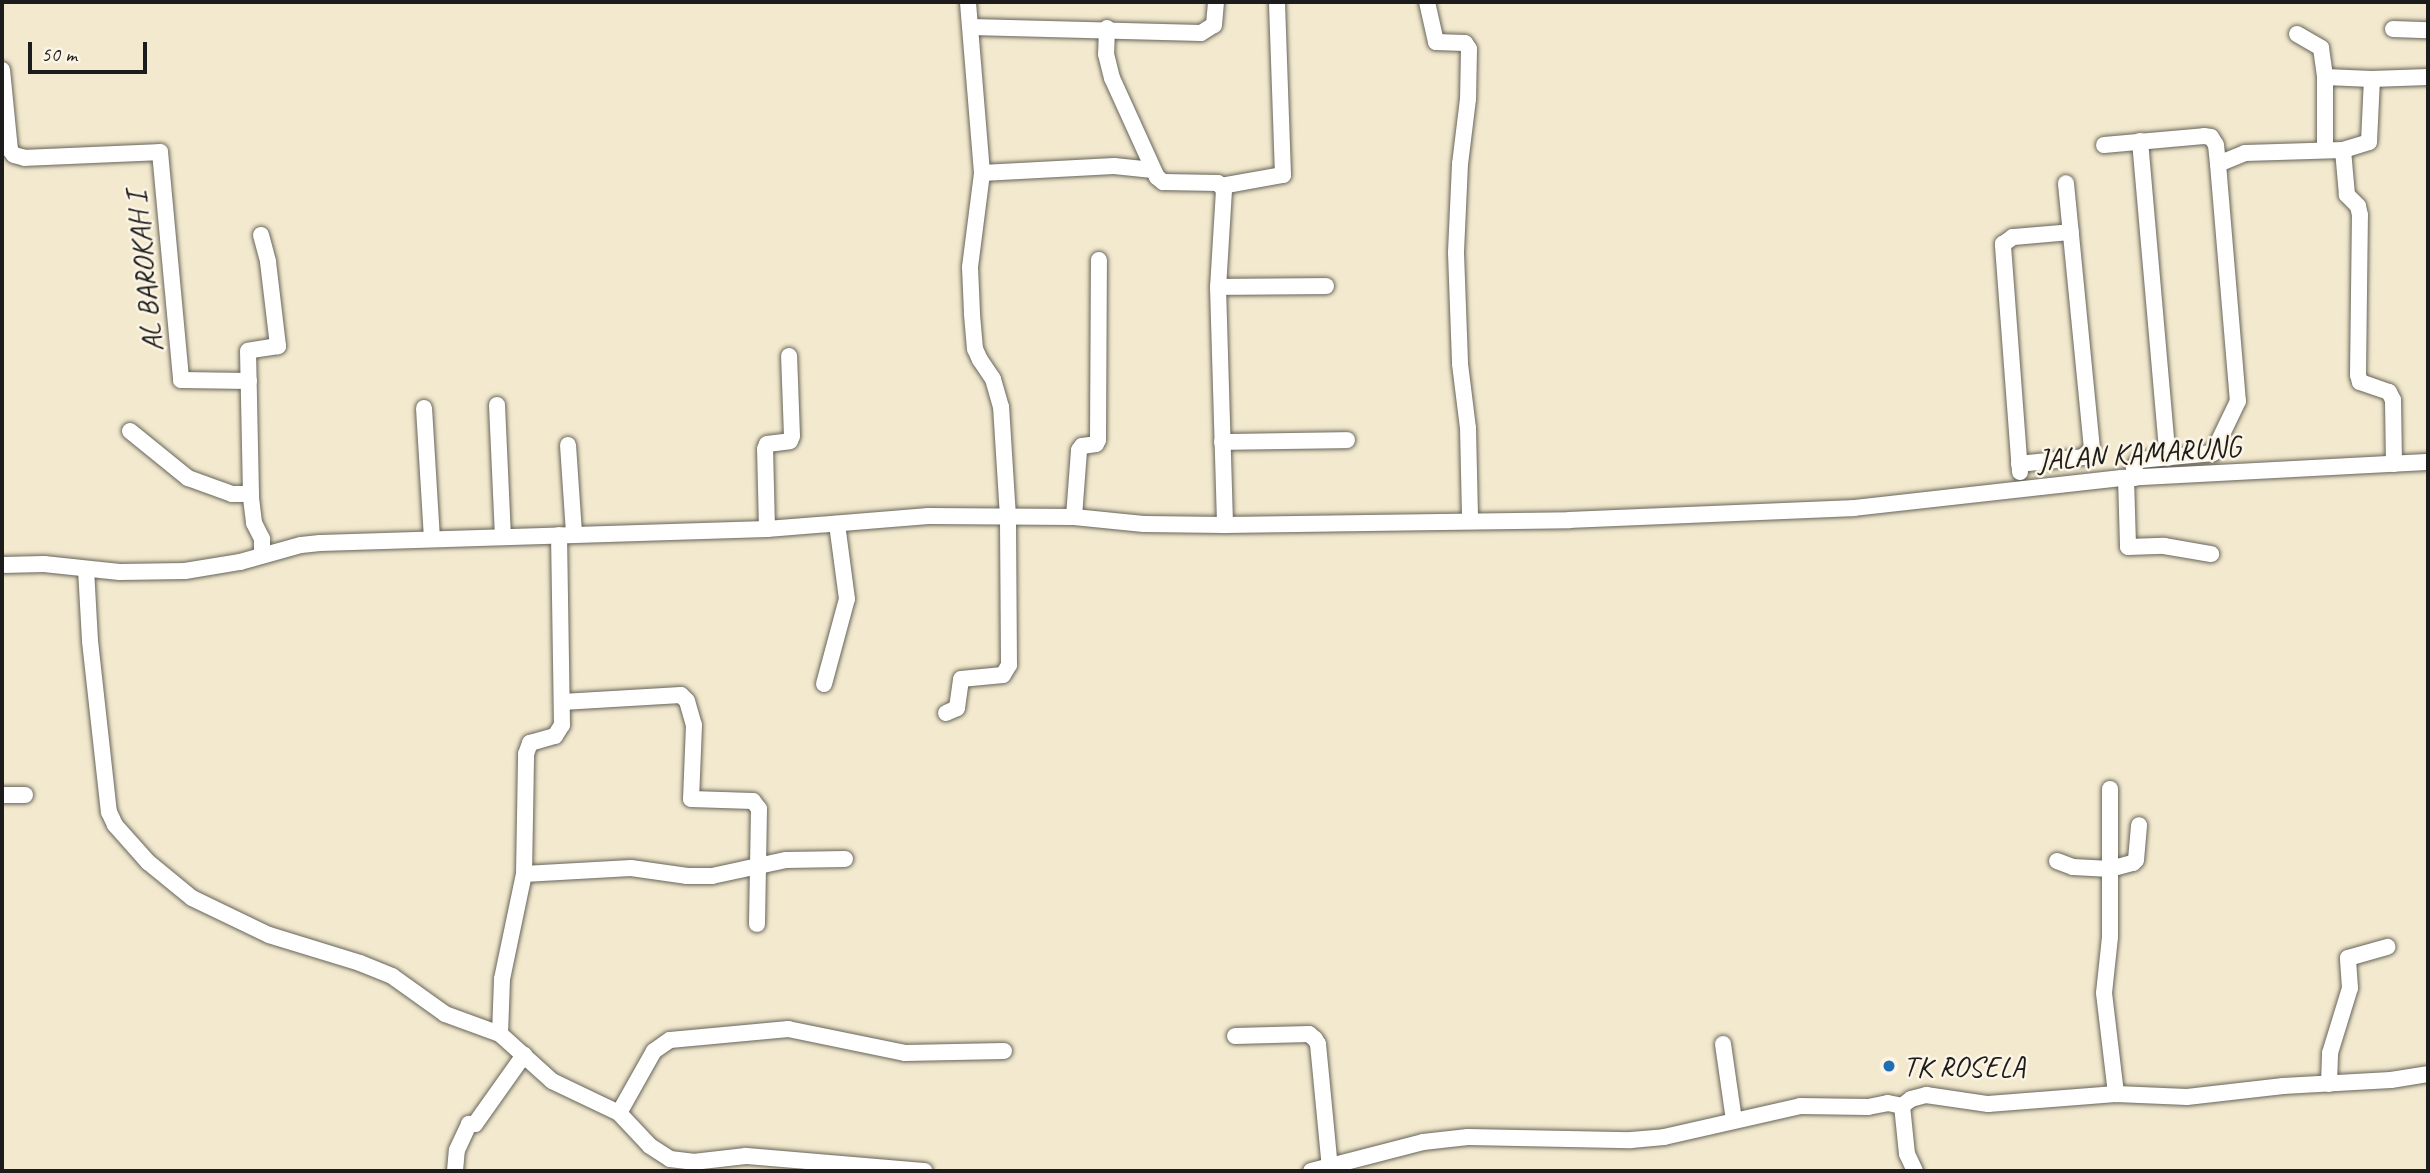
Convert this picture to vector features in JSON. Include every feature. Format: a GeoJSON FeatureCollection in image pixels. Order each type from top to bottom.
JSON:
{"type":"FeatureCollection","features":[{"type":"Feature","properties":{"kind":"street"},"geometry":{"type":"LineString","coordinates":[[946,713],[957,708],[959,681],[963,677],[1003,675],[1009,669],[1008,517],[1000,407],[993,379],[975,349],[972,313],[970,267],[982,173],[968,2]]}},
{"type":"Feature","properties":{"kind":"street"},"geometry":{"type":"LineString","coordinates":[[971,27],[1201,33],[1214,25],[1216,2]]}},
{"type":"Feature","properties":{"kind":"street"},"geometry":{"type":"LineString","coordinates":[[1221,186],[1283,174],[1278,2]]}},
{"type":"Feature","properties":{"kind":"street"},"geometry":{"type":"LineString","coordinates":[[1427,2],[1436,42],[1468,45],[1468,99],[1460,164],[1456,253],[1460,364],[1468,428],[1470,520]]}},
{"type":"Feature","properties":{"kind":"street"},"geometry":{"type":"LineString","coordinates":[[1107,29],[1106,54],[1112,78],[1153,170],[1163,182],[1218,183],[1224,190],[1218,287],[1225,525]]}},
{"type":"Feature","properties":{"kind":"street"},"geometry":{"type":"LineString","coordinates":[[2393,29],[2428,30]]}},
{"type":"Feature","properties":{"kind":"street"},"geometry":{"type":"LineString","coordinates":[[2297,34],[2320,48],[2325,77],[2325,148]]}},
{"type":"Feature","properties":{"kind":"street","name":"AL BAROKAH I"},"geometry":{"type":"LineString","coordinates":[[2,70],[10,150],[14,155],[25,158],[160,152],[182,382],[249,381]]}},
{"type":"Feature","properties":{"kind":"street"},"geometry":{"type":"LineString","coordinates":[[2325,77],[2428,78]]}},
{"type":"Feature","properties":{"kind":"street"},"geometry":{"type":"LineString","coordinates":[[2218,164],[2245,153],[2343,149],[2369,142],[2372,79]]}},
{"type":"Feature","properties":{"kind":"street"},"geometry":{"type":"LineString","coordinates":[[2104,145],[2211,137],[2216,145],[2238,401],[2213,453],[2139,460],[2130,478],[2128,547],[2164,545],[2211,554]]}},
{"type":"Feature","properties":{"kind":"street"},"geometry":{"type":"LineString","coordinates":[[2140,141],[2168,458]]}},
{"type":"Feature","properties":{"kind":"street"},"geometry":{"type":"LineString","coordinates":[[2343,149],[2347,195],[2358,206],[2360,215],[2358,375],[2360,382],[2389,392],[2393,400],[2394,464]]}},
{"type":"Feature","properties":{"kind":"street"},"geometry":{"type":"LineString","coordinates":[[982,173],[1114,166],[1153,170]]}},
{"type":"Feature","properties":{"kind":"street"},"geometry":{"type":"LineString","coordinates":[[2019,464],[2083,457],[2092,449],[2066,183]]}},
{"type":"Feature","properties":{"kind":"street"},"geometry":{"type":"LineString","coordinates":[[2021,488],[2003,244],[2012,237],[2071,232]]}},
{"type":"Feature","properties":{"kind":"street"},"geometry":{"type":"LineString","coordinates":[[261,235],[268,262],[278,346],[248,351],[251,494],[254,523],[262,539],[262,555]]}},
{"type":"Feature","properties":{"kind":"street"},"geometry":{"type":"LineString","coordinates":[[1074,517],[1079,450],[1082,446],[1096,444],[1098,440],[1099,260]]}},
{"type":"Feature","properties":{"kind":"street"},"geometry":{"type":"LineString","coordinates":[[1218,287],[1325,286]]}},
{"type":"Feature","properties":{"kind":"street"},"geometry":{"type":"LineString","coordinates":[[767,529],[765,449],[767,444],[790,441],[792,436],[789,356]]}},
{"type":"Feature","properties":{"kind":"street"},"geometry":{"type":"LineString","coordinates":[[497,405],[503,536]]}},
{"type":"Feature","properties":{"kind":"street"},"geometry":{"type":"LineString","coordinates":[[424,408],[432,538]]}},
{"type":"Feature","properties":{"kind":"street"},"geometry":{"type":"LineString","coordinates":[[130,431],[188,478],[232,494],[251,494]]}},
{"type":"Feature","properties":{"kind":"street"},"geometry":{"type":"LineString","coordinates":[[1222,442],[1347,440]]}},
{"type":"Feature","properties":{"kind":"street"},"geometry":{"type":"LineString","coordinates":[[500,1034],[502,979],[524,874],[526,754],[530,743],[560,732],[568,445]]}},
{"type":"Feature","properties":{"kind":"street","name":"JALAN KAMARUNG"},"geometry":{"type":"LineString","coordinates":[[2,565],[44,564],[86,569],[185,571],[230,564],[301,545],[432,538],[767,529],[928,516],[1074,517],[1144,524],[1225,525],[1570,520],[1854,508],[2130,478],[2428,462]]}},
{"type":"Feature","properties":{"kind":"street"},"geometry":{"type":"LineString","coordinates":[[824,684],[847,599],[837,524]]}},
{"type":"Feature","properties":{"kind":"street"},"geometry":{"type":"LineString","coordinates":[[86,569],[90,641],[106,802],[115,825],[167,881],[192,898],[269,935],[360,963],[392,976],[444,1014],[500,1034],[566,1090],[619,1113],[662,1155],[680,1161],[746,1156],[924,1171]]}},
{"type":"Feature","properties":{"kind":"street"},"geometry":{"type":"LineString","coordinates":[[562,702],[681,695],[692,711],[694,725],[691,799],[753,801],[760,813],[757,924]]}},
{"type":"Feature","properties":{"kind":"street"},"geometry":{"type":"LineString","coordinates":[[2110,789],[2110,937],[2104,993],[2116,1094]]}},
{"type":"Feature","properties":{"kind":"street"},"geometry":{"type":"LineString","coordinates":[[2,795],[25,795]]}},
{"type":"Feature","properties":{"kind":"street"},"geometry":{"type":"LineString","coordinates":[[2057,861],[2073,867],[2110,869],[2136,860],[2138,825]]}},
{"type":"Feature","properties":{"kind":"street"},"geometry":{"type":"LineString","coordinates":[[524,874],[631,868],[698,876],[786,860],[845,859]]}},
{"type":"Feature","properties":{"kind":"street"},"geometry":{"type":"LineString","coordinates":[[2329,1084],[2330,1053],[2350,988],[2348,958],[2387,947]]}},
{"type":"Feature","properties":{"kind":"street"},"geometry":{"type":"LineString","coordinates":[[619,1113],[654,1051],[670,1041],[788,1029],[905,1053],[1004,1051]]}},
{"type":"Feature","properties":{"kind":"street"},"geometry":{"type":"LineString","coordinates":[[1235,1036],[1308,1034],[1315,1039],[1318,1044],[1330,1168]]}},
{"type":"Feature","properties":{"kind":"street"},"geometry":{"type":"LineString","coordinates":[[1723,1044],[1734,1120]]}},
{"type":"Feature","properties":{"kind":"street"},"geometry":{"type":"LineString","coordinates":[[455,1171],[457,1150],[469,1124],[475,1124],[524,1055]]}},
{"type":"Feature","properties":{"kind":"street"},"geometry":{"type":"LineString","coordinates":[[1311,1171],[1423,1142],[1468,1137],[1631,1140],[1664,1137],[1800,1106],[1868,1107],[1888,1103],[1902,1106],[1911,1099],[1926,1095],[1988,1104],[2116,1094],[2187,1097],[2391,1080],[2428,1074]]}},
{"type":"Feature","properties":{"kind":"street"},"geometry":{"type":"LineString","coordinates":[[1902,1106],[1907,1154],[1915,1171]]}},
{"type":"Feature","properties":{"kind":"place","name":"TK ROSELA"},"geometry":{"type":"Point","coordinates":[1889,1066]}}]}
